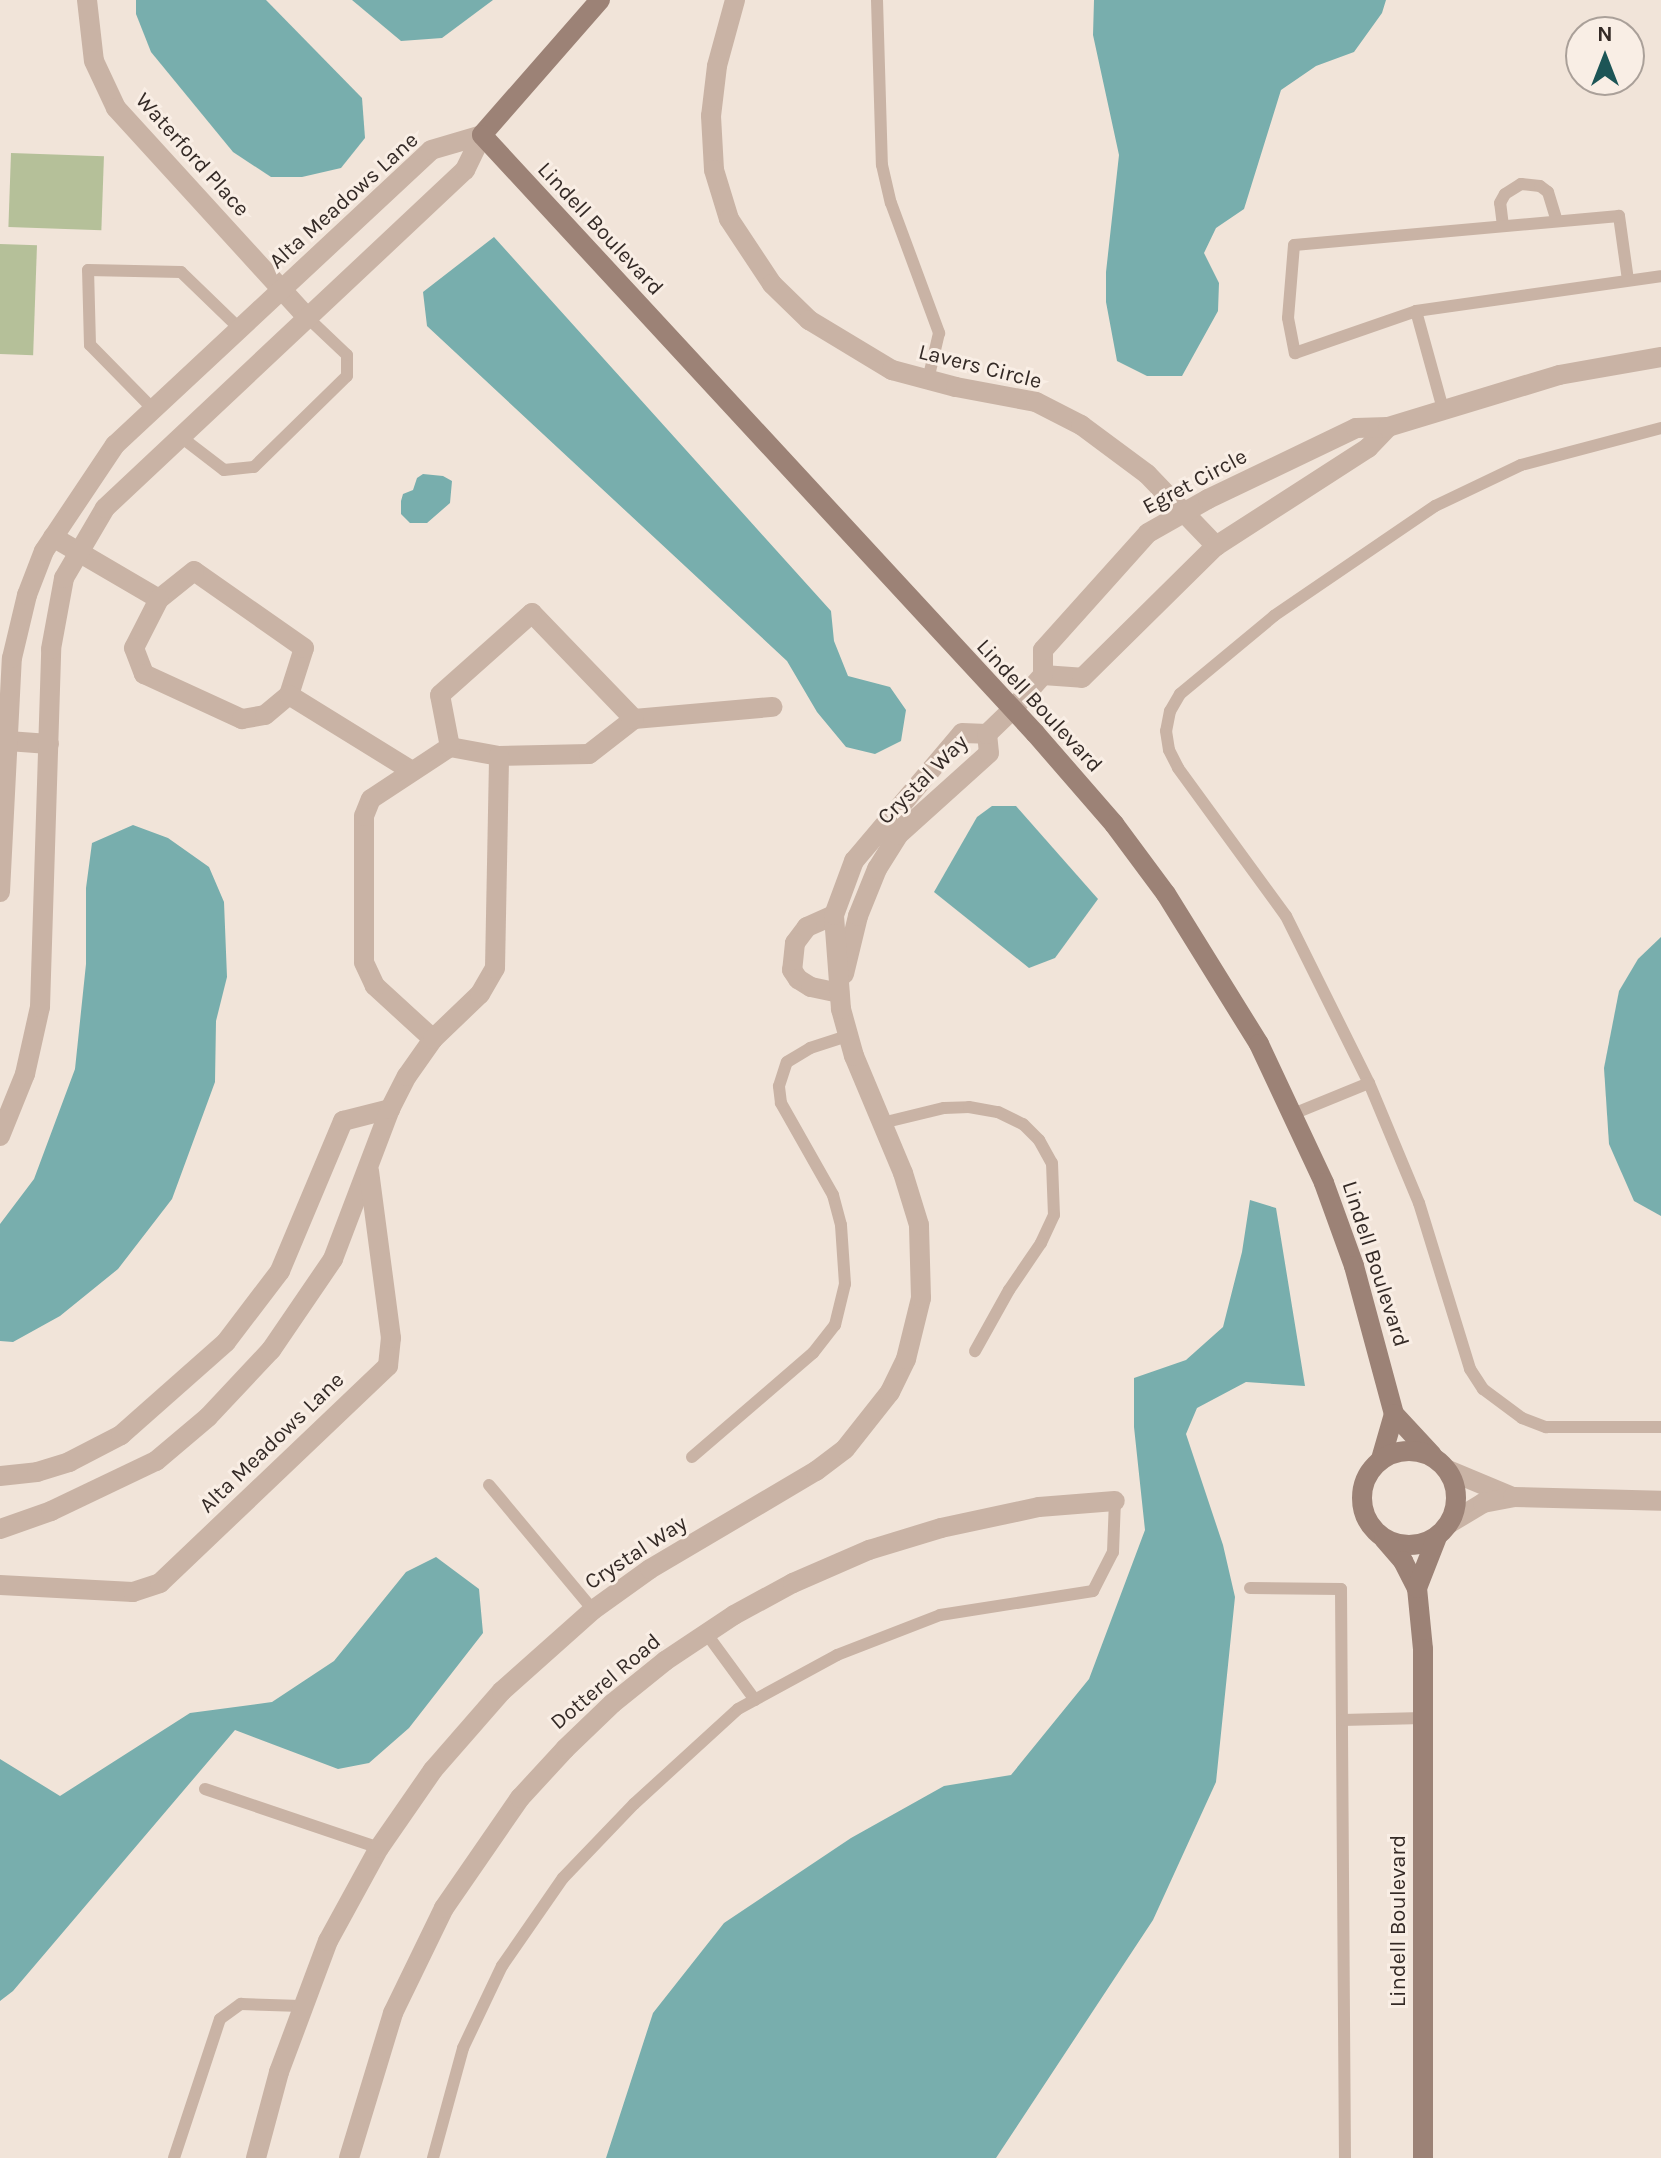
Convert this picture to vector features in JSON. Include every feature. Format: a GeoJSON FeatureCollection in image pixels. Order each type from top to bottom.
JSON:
{"type":"FeatureCollection","features":[{"type":"Feature","properties":{"kind":"street","name":"Waterford Place"},"geometry":{"type":"LineString","coordinates":[[87,0],[94,61],[116,108],[308,318]]}},
{"type":"Feature","properties":{"kind":"street"},"geometry":{"type":"LineString","coordinates":[[0,1136],[25,1074],[40,1007],[51,649],[64,578],[105,508],[465,170],[482,135],[600,0]]}},
{"type":"Feature","properties":{"kind":"street","name":"Lavers Circle"},"geometry":{"type":"LineString","coordinates":[[735,0],[717,66],[711,116],[714,170],[729,219],[772,284],[809,320],[892,370],[1036,402],[1081,425],[1147,474],[1216,546]]}},
{"type":"Feature","properties":{"kind":"street","name":"Alta Meadows Lane"},"geometry":{"type":"LineString","coordinates":[[0,892],[4,746],[12,658],[27,595],[53,537],[115,445],[153,409],[431,150],[482,135]]}},
{"type":"Feature","properties":{"kind":"street","name":"Lindell Boulevard"},"geometry":{"type":"LineString","coordinates":[[482,135],[1013,709],[1114,824],[1166,894],[1215,967],[1293,1114],[1354,1266],[1394,1414],[1441,1463]]}},
{"type":"Feature","properties":{"kind":"street","name":"Egret Circle"},"geometry":{"type":"LineString","coordinates":[[1013,709],[1043,675],[1043,650],[1050,641],[1148,533],[1184,513],[1356,428],[1388,427],[1559,375],[1661,357]]}},
{"type":"Feature","properties":{"kind":"street","name":"Egret Circle"},"geometry":{"type":"LineString","coordinates":[[1043,675],[1082,678],[1216,546],[1368,448],[1388,427]]}},
{"type":"Feature","properties":{"kind":"street"},"geometry":{"type":"LineString","coordinates":[[53,537],[159,599]]}},
{"type":"Feature","properties":{"kind":"street"},"geometry":{"type":"LineString","coordinates":[[194,571],[304,648],[289,695],[265,715],[242,719],[144,674],[134,648],[159,599],[194,571]]}},
{"type":"Feature","properties":{"kind":"street"},"geometry":{"type":"LineString","coordinates":[[450,747],[440,695],[532,613],[634,719]]}},
{"type":"Feature","properties":{"kind":"street"},"geometry":{"type":"LineString","coordinates":[[289,695],[412,771]]}},
{"type":"Feature","properties":{"kind":"street"},"geometry":{"type":"LineString","coordinates":[[433,1039],[375,986],[364,962],[364,816],[371,799],[450,747],[499,756],[589,754],[634,719],[772,707]]}},
{"type":"Feature","properties":{"kind":"street","name":"Crystal Way"},"geometry":{"type":"LineString","coordinates":[[256,2158],[301,2006],[328,1941],[379,1848],[433,1770],[466,1730],[540,1655],[593,1610],[650,1569],[816,1471],[869,1422],[890,1392],[917,1325],[923,1261],[915,1207],[847,1036],[839,993],[834,915],[854,861],[934,763],[962,733],[987,734],[1013,709]]}},
{"type":"Feature","properties":{"kind":"street","name":"Crystal Way"},"geometry":{"type":"LineString","coordinates":[[839,993],[858,916],[877,869],[898,835],[989,753],[987,734]]}},
{"type":"Feature","properties":{"kind":"street"},"geometry":{"type":"LineString","coordinates":[[4,746],[49,744]]}},
{"type":"Feature","properties":{"kind":"street","name":"Alta Meadows Lane"},"geometry":{"type":"LineString","coordinates":[[0,1529],[51,1511],[156,1461],[208,1417],[271,1350],[333,1259],[390,1109],[407,1076],[433,1039],[480,994],[495,968],[499,756]]}},
{"type":"Feature","properties":{"kind":"street"},"geometry":{"type":"LineString","coordinates":[[834,915],[807,927],[795,943],[792,970],[811,987],[839,993]]}},
{"type":"Feature","properties":{"kind":"street"},"geometry":{"type":"LineString","coordinates":[[0,1476],[37,1472],[69,1462],[121,1435],[226,1342],[280,1271],[343,1121],[390,1109]]}},
{"type":"Feature","properties":{"kind":"street","name":"Alta Meadows Lane"},"geometry":{"type":"LineString","coordinates":[[0,1585],[133,1592],[160,1583],[388,1366],[391,1338],[369,1166]]}},
{"type":"Feature","properties":{"kind":"street"},"geometry":{"type":"LineString","coordinates":[[1381,1459],[1394,1414]]}},
{"type":"Feature","properties":{"kind":"street"},"geometry":{"type":"LineString","coordinates":[[1513,1497],[1417,1450],[1398,1451],[1381,1459],[1368,1473],[1361,1490],[1362,1509],[1370,1526],[1384,1539],[1401,1545],[1420,1544],[1483,1503],[1513,1497],[1661,1501]]}},
{"type":"Feature","properties":{"kind":"street"},"geometry":{"type":"LineString","coordinates":[[1441,1463],[1456,1496],[1444,1530]]}},
{"type":"Feature","properties":{"kind":"street","name":"Dotterel Road"},"geometry":{"type":"LineString","coordinates":[[349,2158],[371,2075],[393,2013],[444,1908],[480,1852],[565,1749],[613,1703],[706,1633],[793,1583],[869,1550],[941,1528],[1039,1507],[1115,1501]]}},
{"type":"Feature","properties":{"kind":"street","name":"Lindell Boulevard"},"geometry":{"type":"LineString","coordinates":[[1417,1588],[1444,1530]]}},
{"type":"Feature","properties":{"kind":"street","name":"Lindell Boulevard"},"geometry":{"type":"LineString","coordinates":[[1384,1539],[1403,1561],[1417,1588],[1423,1649],[1423,2158]]}},
{"type":"Feature","properties":{"kind":"lane"},"geometry":{"type":"LineString","coordinates":[[877,0],[882,165],[891,203],[939,333],[928,380]]}},
{"type":"Feature","properties":{"kind":"lane"},"geometry":{"type":"LineString","coordinates":[[1503,226],[1500,203],[1512,187],[1521,184],[1540,186],[1548,192],[1557,221]]}},
{"type":"Feature","properties":{"kind":"lane"},"geometry":{"type":"LineString","coordinates":[[1628,280],[1619,216],[1294,245],[1288,318],[1295,353],[1416,311],[1661,276]]}},
{"type":"Feature","properties":{"kind":"lane"},"geometry":{"type":"LineString","coordinates":[[153,409],[90,345],[88,270],[181,272],[240,329]]}},
{"type":"Feature","properties":{"kind":"lane"},"geometry":{"type":"LineString","coordinates":[[1416,311],[1443,409]]}},
{"type":"Feature","properties":{"kind":"lane"},"geometry":{"type":"LineString","coordinates":[[181,437],[224,470],[254,467],[347,376],[347,355],[308,318]]}},
{"type":"Feature","properties":{"kind":"lane"},"geometry":{"type":"LineString","coordinates":[[1661,428],[1521,465],[1435,506],[1274,616],[1180,694],[1170,711],[1168,740],[1178,768],[1286,916],[1369,1083],[1419,1203],[1470,1369],[1483,1389],[1522,1418],[1546,1427],[1661,1427]]}},
{"type":"Feature","properties":{"kind":"lane"},"geometry":{"type":"LineString","coordinates":[[692,1457],[813,1353],[835,1325],[845,1284],[841,1225],[833,1195],[781,1103],[779,1086],[787,1062],[810,1048],[847,1036]]}},
{"type":"Feature","properties":{"kind":"lane"},"geometry":{"type":"LineString","coordinates":[[1293,1114],[1369,1083]]}},
{"type":"Feature","properties":{"kind":"lane"},"geometry":{"type":"LineString","coordinates":[[882,1123],[944,1108],[969,1107],[998,1112],[1023,1124],[1039,1140],[1052,1163],[1054,1215],[1041,1243],[1009,1290],[975,1351]]}},
{"type":"Feature","properties":{"kind":"lane"},"geometry":{"type":"LineString","coordinates":[[489,1485],[593,1610]]}},
{"type":"Feature","properties":{"kind":"lane"},"geometry":{"type":"LineString","coordinates":[[433,2158],[463,2048],[502,1966],[563,1878],[634,1804],[738,1709],[837,1655],[940,1615],[1093,1591],[1113,1552],[1115,1501]]}},
{"type":"Feature","properties":{"kind":"lane"},"geometry":{"type":"LineString","coordinates":[[1250,1588],[1341,1589],[1345,2158]]}},
{"type":"Feature","properties":{"kind":"lane"},"geometry":{"type":"LineString","coordinates":[[706,1633],[755,1700]]}},
{"type":"Feature","properties":{"kind":"lane"},"geometry":{"type":"LineString","coordinates":[[1342,1720],[1423,1718]]}},
{"type":"Feature","properties":{"kind":"lane"},"geometry":{"type":"LineString","coordinates":[[205,1789],[379,1848]]}},
{"type":"Feature","properties":{"kind":"lane"},"geometry":{"type":"LineString","coordinates":[[174,2158],[220,2019],[241,2004],[301,2006]]}},
{"type":"Feature","properties":{"kind":"green space"},"geometry":{"type":"Polygon","coordinates":[[[11,153],[104,156],[101,230],[8,227],[11,153]]]}},
{"type":"Feature","properties":{"kind":"green space"},"geometry":{"type":"Polygon","coordinates":[[[0,244],[37,245],[33,355],[0,354],[0,244]]]}},
{"type":"Feature","properties":{"kind":"water"},"geometry":{"type":"Polygon","coordinates":[[[136,0],[266,0],[362,98],[365,138],[341,168],[302,177],[271,177],[233,152],[151,52],[136,14],[136,0]]]}},
{"type":"Feature","properties":{"kind":"water"},"geometry":{"type":"Polygon","coordinates":[[[352,0],[493,0],[442,38],[401,41],[352,0]]]}},
{"type":"Feature","properties":{"kind":"water"},"geometry":{"type":"Polygon","coordinates":[[[1094,0],[1386,0],[1382,13],[1354,52],[1316,66],[1281,90],[1244,209],[1216,228],[1204,253],[1219,283],[1218,311],[1182,376],[1147,376],[1117,361],[1106,302],[1106,272],[1119,155],[1093,35],[1094,0]]]}},
{"type":"Feature","properties":{"kind":"water"},"geometry":{"type":"Polygon","coordinates":[[[494,237],[831,611],[834,641],[848,676],[890,687],[906,710],[901,741],[875,754],[846,747],[817,712],[787,661],[427,326],[423,292],[494,237]]]}},
{"type":"Feature","properties":{"kind":"water"},"geometry":{"type":"Polygon","coordinates":[[[423,474],[443,476],[452,481],[450,503],[427,523],[410,523],[401,514],[401,501],[403,494],[413,490],[417,478],[423,474]]]}},
{"type":"Feature","properties":{"kind":"water"},"geometry":{"type":"Polygon","coordinates":[[[992,806],[1016,806],[1098,899],[1055,958],[1029,968],[934,892],[977,817],[992,806]]]}},
{"type":"Feature","properties":{"kind":"water"},"geometry":{"type":"Polygon","coordinates":[[[133,825],[168,838],[209,867],[224,902],[227,977],[216,1021],[215,1082],[172,1199],[118,1269],[60,1316],[13,1342],[0,1341],[0,1224],[34,1179],[75,1069],[86,964],[86,888],[92,843],[133,825]]]}},
{"type":"Feature","properties":{"kind":"water"},"geometry":{"type":"Polygon","coordinates":[[[1661,937],[1661,1216],[1634,1201],[1609,1144],[1604,1068],[1619,991],[1638,959],[1661,937]]]}},
{"type":"Feature","properties":{"kind":"water"},"geometry":{"type":"Polygon","coordinates":[[[1250,1200],[1276,1208],[1305,1386],[1246,1382],[1197,1408],[1186,1434],[1223,1545],[1235,1597],[1216,1782],[1153,1920],[996,2158],[606,2158],[653,2013],[724,1923],[851,1838],[944,1786],[1011,1775],[1089,1679],[1145,1530],[1134,1427],[1134,1378],[1186,1360],[1223,1327],[1242,1252],[1250,1200]]]}},
{"type":"Feature","properties":{"kind":"water"},"geometry":{"type":"Polygon","coordinates":[[[436,1557],[479,1589],[483,1633],[409,1728],[369,1763],[338,1769],[235,1730],[13,1991],[0,2001],[0,1759],[60,1796],[190,1713],[272,1702],[334,1661],[406,1572],[436,1557]]]}}]}
